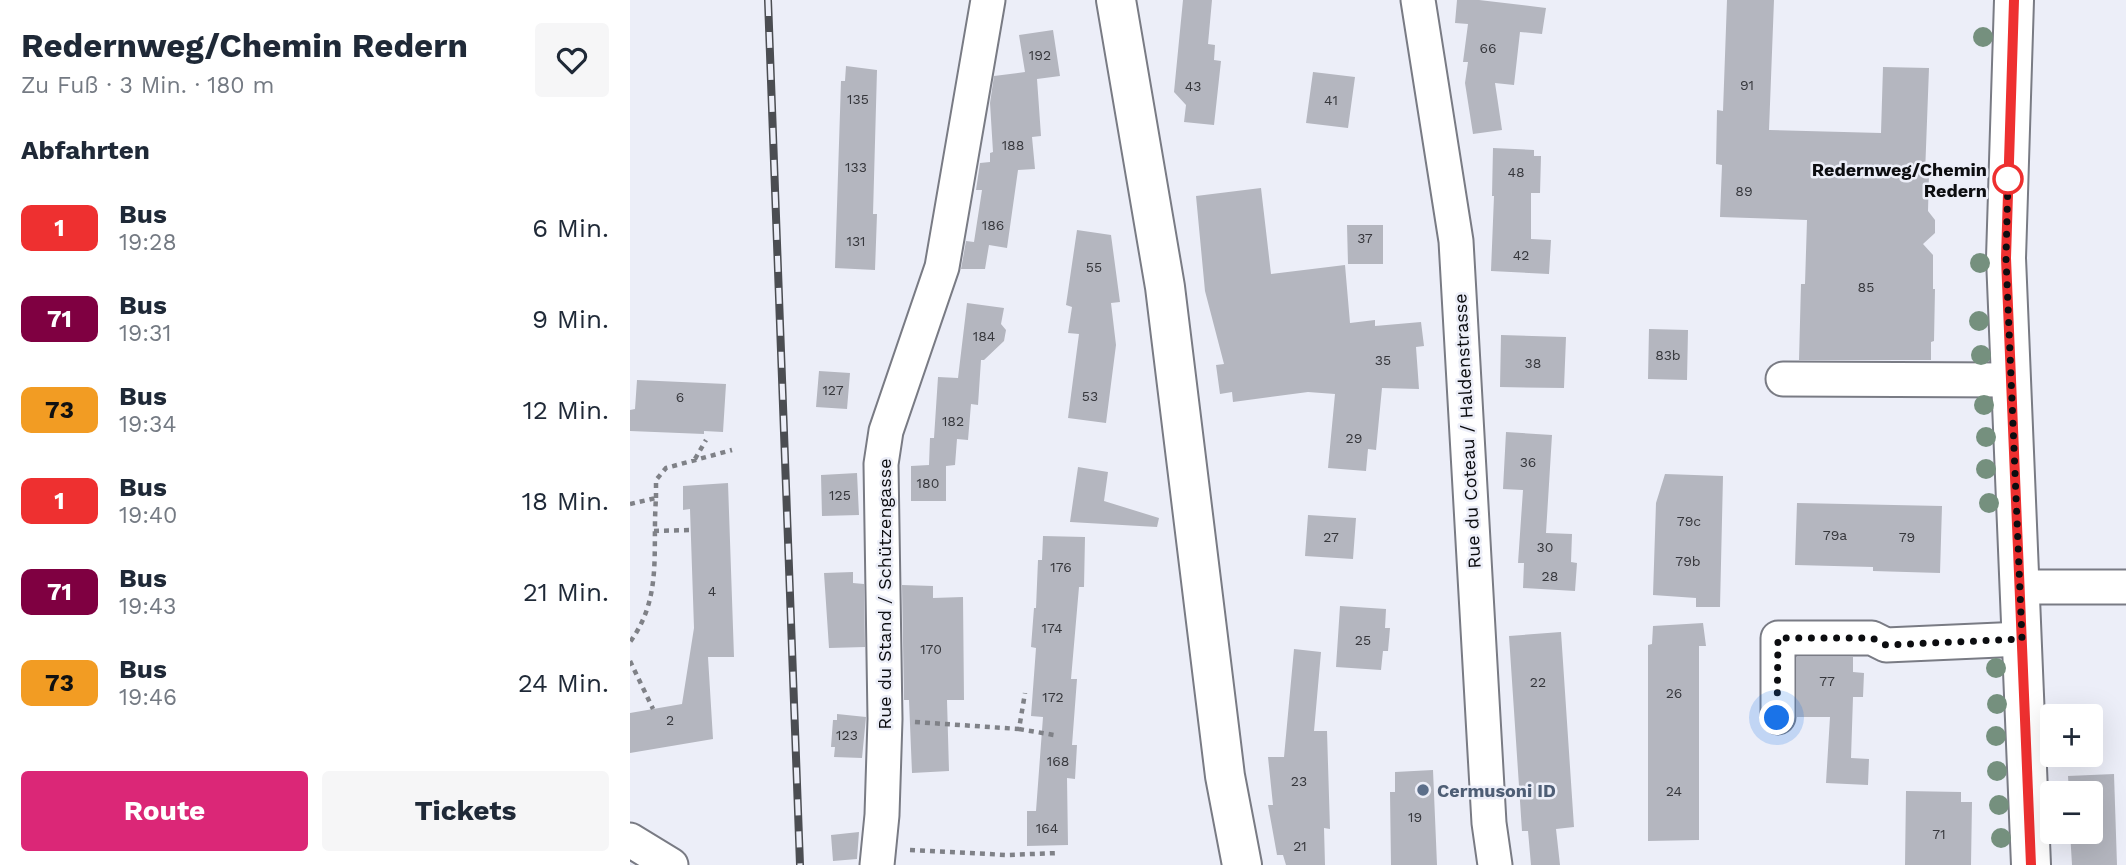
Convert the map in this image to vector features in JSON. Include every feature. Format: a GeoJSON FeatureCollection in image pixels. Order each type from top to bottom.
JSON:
{"type":"FeatureCollection","features":[{"type":"Feature","properties":{"kind":"main road"},"geometry":{"type":"LineString","coordinates":[[1116,0],[1164,287],[1225,776],[1242,865]]}},
{"type":"Feature","properties":{"kind":"main road"},"geometry":{"type":"LineString","coordinates":[[2014,0],[2006,258],[2031,865]]}},
{"type":"Feature","properties":{"kind":"street","name":"Rue du Stand / Schützengasse"},"geometry":{"type":"LineString","coordinates":[[877,865],[886,719],[881,464],[886,431],[942,267],[988,0]]}},
{"type":"Feature","properties":{"kind":"street","name":"Rue du Coteau / Haldenstrasse"},"geometry":{"type":"LineString","coordinates":[[1418,0],[1456,241],[1488,810],[1495,865]]}},
{"type":"Feature","properties":{"kind":"street"},"geometry":{"type":"LineString","coordinates":[[1783,379],[2011,380]]}},
{"type":"Feature","properties":{"kind":"street"},"geometry":{"type":"LineString","coordinates":[[2020,587],[2126,587]]}},
{"type":"Feature","properties":{"kind":"street"},"geometry":{"type":"LineString","coordinates":[[1777,718],[1778,638],[1872,638],[1886,645],[2022,639]]}},
{"type":"Feature","properties":{"kind":"street"},"geometry":{"type":"LineString","coordinates":[[630,840],[671,865]]}},
{"type":"Feature","properties":{"kind":"path"},"geometry":{"type":"LineString","coordinates":[[694,460],[706,440]]}},
{"type":"Feature","properties":{"kind":"path"},"geometry":{"type":"LineString","coordinates":[[630,642],[650,606],[655,573],[656,480],[666,468],[732,450]]}},
{"type":"Feature","properties":{"kind":"path"},"geometry":{"type":"LineString","coordinates":[[630,504],[656,498]]}},
{"type":"Feature","properties":{"kind":"path"},"geometry":{"type":"LineString","coordinates":[[654,531],[691,530]]}},
{"type":"Feature","properties":{"kind":"path"},"geometry":{"type":"LineString","coordinates":[[630,661],[653,709]]}},
{"type":"Feature","properties":{"kind":"path"},"geometry":{"type":"LineString","coordinates":[[1019,729],[1025,693]]}},
{"type":"Feature","properties":{"kind":"path"},"geometry":{"type":"LineString","coordinates":[[914,722],[1019,729],[1054,735]]}},
{"type":"Feature","properties":{"kind":"path"},"geometry":{"type":"LineString","coordinates":[[907,850],[1007,855],[1059,853]]}},
{"type":"Feature","properties":{"kind":"building"},"geometry":{"type":"Polygon","coordinates":[[[1183,0],[1212,0],[1208,44],[1215,45],[1214,60],[1221,61],[1214,125],[1184,122],[1186,105],[1174,92],[1183,0]]]}},
{"type":"Feature","properties":{"kind":"building"},"geometry":{"type":"Polygon","coordinates":[[[1457,0],[1546,8],[1542,34],[1520,32],[1514,85],[1495,83],[1502,130],[1473,134],[1465,83],[1468,62],[1463,62],[1468,24],[1455,23],[1457,0]]]}},
{"type":"Feature","properties":{"kind":"building"},"geometry":{"type":"Polygon","coordinates":[[[1727,0],[1774,0],[1769,130],[1881,133],[1883,67],[1929,68],[1925,174],[1929,174],[1928,211],[1935,220],[1935,233],[1923,244],[1933,255],[1935,289],[1931,360],[1799,360],[1801,284],[1805,284],[1807,220],[1720,217],[1722,165],[1716,164],[1717,110],[1723,111],[1727,0]]]}},
{"type":"Feature","properties":{"kind":"building"},"geometry":{"type":"Polygon","coordinates":[[[1053,30],[1060,76],[1037,79],[1041,136],[1032,137],[1035,169],[1018,170],[1007,248],[989,245],[985,269],[961,269],[966,241],[974,242],[982,190],[976,190],[980,163],[990,162],[990,153],[993,152],[990,103],[994,76],[1025,72],[1019,35],[1053,30]]]}},
{"type":"Feature","properties":{"kind":"building"},"geometry":{"type":"Polygon","coordinates":[[[846,66],[877,70],[873,214],[877,214],[875,270],[835,268],[841,81],[845,81],[846,66]]]}},
{"type":"Feature","properties":{"kind":"building"},"geometry":{"type":"Polygon","coordinates":[[[1313,72],[1355,77],[1348,128],[1306,123],[1313,72]]]}},
{"type":"Feature","properties":{"kind":"building"},"geometry":{"type":"Polygon","coordinates":[[[1493,148],[1534,150],[1534,156],[1541,156],[1540,193],[1531,193],[1531,239],[1551,240],[1549,274],[1491,271],[1493,148]]]}},
{"type":"Feature","properties":{"kind":"building"},"geometry":{"type":"Polygon","coordinates":[[[1261,188],[1271,274],[1345,265],[1350,323],[1375,320],[1375,326],[1421,322],[1424,346],[1416,347],[1419,389],[1382,388],[1376,450],[1368,449],[1366,471],[1328,468],[1335,394],[1308,392],[1233,402],[1232,392],[1220,394],[1216,365],[1224,364],[1205,291],[1196,196],[1261,188]]]}},
{"type":"Feature","properties":{"kind":"building"},"geometry":{"type":"Polygon","coordinates":[[[1347,225],[1383,225],[1383,264],[1348,264],[1347,225]]]}},
{"type":"Feature","properties":{"kind":"building"},"geometry":{"type":"Polygon","coordinates":[[[1077,230],[1111,235],[1120,302],[1111,303],[1116,345],[1106,423],[1068,418],[1079,334],[1068,333],[1072,307],[1066,305],[1077,230]]]}},
{"type":"Feature","properties":{"kind":"building"},"geometry":{"type":"Polygon","coordinates":[[[967,303],[1004,308],[1001,324],[1006,330],[1004,341],[981,360],[978,405],[971,404],[968,440],[957,439],[955,465],[946,466],[946,501],[911,501],[911,466],[929,465],[930,438],[934,438],[938,377],[958,378],[967,303]]]}},
{"type":"Feature","properties":{"kind":"building"},"geometry":{"type":"Polygon","coordinates":[[[1649,329],[1688,330],[1687,380],[1648,379],[1649,329]]]}},
{"type":"Feature","properties":{"kind":"building"},"geometry":{"type":"Polygon","coordinates":[[[1501,335],[1566,337],[1564,388],[1500,387],[1501,335]]]}},
{"type":"Feature","properties":{"kind":"building"},"geometry":{"type":"Polygon","coordinates":[[[819,371],[850,373],[847,409],[816,407],[819,371]]]}},
{"type":"Feature","properties":{"kind":"building"},"geometry":{"type":"Polygon","coordinates":[[[637,380],[726,384],[723,432],[704,431],[704,434],[630,431],[630,410],[635,409],[637,380]]]}},
{"type":"Feature","properties":{"kind":"building"},"geometry":{"type":"Polygon","coordinates":[[[1506,432],[1552,435],[1546,533],[1572,534],[1571,562],[1577,563],[1575,591],[1523,588],[1524,563],[1518,563],[1523,490],[1503,489],[1506,432]]]}},
{"type":"Feature","properties":{"kind":"building"},"geometry":{"type":"Polygon","coordinates":[[[1078,467],[1108,472],[1104,501],[1159,518],[1157,527],[1070,522],[1078,467]]]}},
{"type":"Feature","properties":{"kind":"building"},"geometry":{"type":"Polygon","coordinates":[[[857,473],[859,515],[822,516],[821,475],[857,473]]]}},
{"type":"Feature","properties":{"kind":"building"},"geometry":{"type":"Polygon","coordinates":[[[1665,474],[1723,476],[1720,607],[1696,607],[1696,598],[1653,595],[1656,503],[1665,474]]]}},
{"type":"Feature","properties":{"kind":"building"},"geometry":{"type":"Polygon","coordinates":[[[728,483],[734,657],[708,657],[713,739],[630,753],[630,713],[682,704],[694,628],[690,509],[683,510],[683,486],[728,483]]]}},
{"type":"Feature","properties":{"kind":"building"},"geometry":{"type":"Polygon","coordinates":[[[1797,503],[1942,506],[1940,573],[1873,571],[1873,567],[1795,565],[1797,503]]]}},
{"type":"Feature","properties":{"kind":"building"},"geometry":{"type":"Polygon","coordinates":[[[1308,515],[1356,518],[1353,559],[1305,556],[1308,515]]]}},
{"type":"Feature","properties":{"kind":"building"},"geometry":{"type":"Polygon","coordinates":[[[1043,536],[1085,537],[1084,587],[1079,587],[1071,679],[1077,679],[1072,745],[1077,745],[1075,779],[1067,778],[1068,845],[1027,846],[1027,811],[1036,811],[1043,717],[1031,716],[1036,648],[1031,647],[1038,560],[1042,560],[1043,536]]]}},
{"type":"Feature","properties":{"kind":"building"},"geometry":{"type":"Polygon","coordinates":[[[853,572],[853,583],[864,584],[865,647],[829,648],[824,573],[853,572]]]}},
{"type":"Feature","properties":{"kind":"building"},"geometry":{"type":"Polygon","coordinates":[[[902,585],[933,586],[933,598],[963,597],[964,700],[947,700],[949,771],[912,773],[909,700],[904,700],[902,585]]]}},
{"type":"Feature","properties":{"kind":"building"},"geometry":{"type":"Polygon","coordinates":[[[1340,606],[1386,609],[1385,628],[1390,628],[1388,651],[1383,651],[1381,670],[1336,667],[1340,606]]]}},
{"type":"Feature","properties":{"kind":"building"},"geometry":{"type":"Polygon","coordinates":[[[1703,623],[1706,646],[1699,646],[1699,840],[1648,841],[1648,645],[1652,644],[1653,626],[1703,623]]]}},
{"type":"Feature","properties":{"kind":"building"},"geometry":{"type":"Polygon","coordinates":[[[1561,632],[1574,827],[1556,829],[1560,865],[1531,865],[1528,831],[1522,831],[1509,636],[1561,632]]]}},
{"type":"Feature","properties":{"kind":"building"},"geometry":{"type":"Polygon","coordinates":[[[1294,649],[1321,652],[1314,731],[1327,731],[1330,829],[1324,828],[1325,865],[1286,865],[1283,855],[1277,855],[1268,805],[1273,805],[1268,757],[1284,757],[1294,649]]]}},
{"type":"Feature","properties":{"kind":"building"},"geometry":{"type":"Polygon","coordinates":[[[1797,657],[1853,657],[1853,672],[1864,673],[1863,697],[1853,697],[1851,758],[1869,759],[1868,785],[1826,783],[1830,717],[1797,717],[1797,657]]]}},
{"type":"Feature","properties":{"kind":"building"},"geometry":{"type":"Polygon","coordinates":[[[837,714],[866,717],[862,758],[834,757],[835,747],[831,747],[833,720],[837,720],[837,714]]]}},
{"type":"Feature","properties":{"kind":"building"},"geometry":{"type":"Polygon","coordinates":[[[1433,770],[1437,865],[1391,865],[1390,792],[1395,792],[1395,772],[1433,770]]]}},
{"type":"Feature","properties":{"kind":"building"},"geometry":{"type":"Polygon","coordinates":[[[2114,774],[2117,865],[2072,865],[2071,844],[2103,844],[2103,781],[2068,781],[2068,776],[2114,774]]]}},
{"type":"Feature","properties":{"kind":"building"},"geometry":{"type":"Polygon","coordinates":[[[1906,791],[1961,792],[1961,802],[1972,802],[1971,865],[1905,865],[1906,791]]]}},
{"type":"Feature","properties":{"kind":"building"},"geometry":{"type":"Polygon","coordinates":[[[859,832],[857,859],[833,861],[831,835],[859,832]]]}},
{"type":"Feature","properties":{"kind":"railway"},"geometry":{"type":"LineString","coordinates":[[768,0],[800,865]]}},
{"type":"Feature","properties":{"kind":"bus line","name":"1"},"geometry":{"type":"LineString","coordinates":[[2014,0],[2006,258],[2031,865]]}},
{"type":"Feature","properties":{"kind":"place","name":"Redernweg/Chemin Redern"},"geometry":{"type":"Point","coordinates":[2008,179]}},
{"type":"Feature","properties":{"kind":"place","name":"Cermusoni ID"},"geometry":{"type":"Point","coordinates":[1423,790]}},
{"type":"Feature","properties":{"kind":"route"},"geometry":{"type":"LineString","coordinates":[[1777,718],[1778,638],[1872,638],[1886,645],[2022,639],[2006,258],[2008,179]]}}]}
